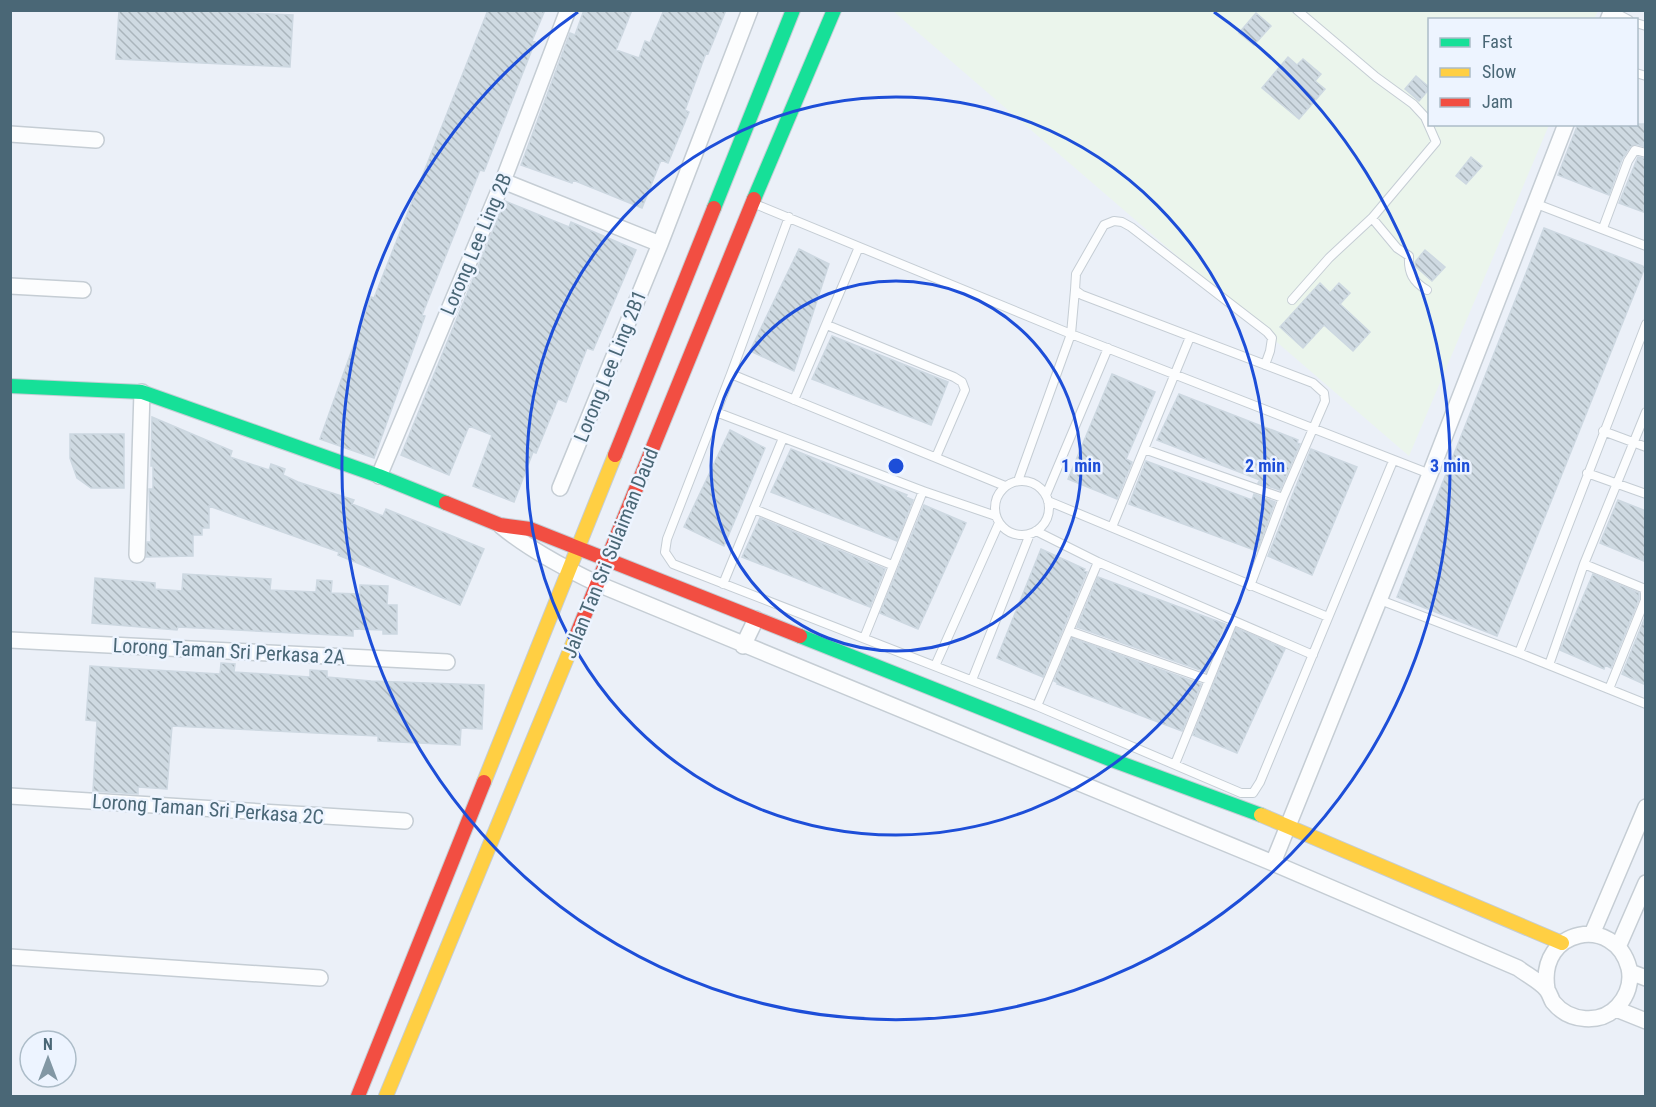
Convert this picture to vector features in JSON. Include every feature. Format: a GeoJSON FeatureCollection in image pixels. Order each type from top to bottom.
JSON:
{"type":"FeatureCollection","features":[{"type":"Feature","properties":{"kind":"main road","name":"Jalan Tan Sri Sulaiman Daud"},"geometry":{"type":"LineString","coordinates":[[358,1096],[793,10]]}},
{"type":"Feature","properties":{"kind":"main road","name":"Jalan Tan Sri Sulaiman Daud"},"geometry":{"type":"LineString","coordinates":[[386,1096],[598,584],[752,203],[834,10]]}},
{"type":"Feature","properties":{"kind":"main road"},"geometry":{"type":"LineString","coordinates":[[10,386],[142,392],[379,476],[500,525],[530,529],[1113,760],[1288,825],[1562,943]]}},
{"type":"Feature","properties":{"kind":"street","name":"Lorong Lee Ling 2B"},"geometry":{"type":"LineString","coordinates":[[379,476],[503,181],[568,10]]}},
{"type":"Feature","properties":{"kind":"street","name":"Lorong Lee Ling 2B1"},"geometry":{"type":"LineString","coordinates":[[560,488],[660,244],[750,10]]}},
{"type":"Feature","properties":{"kind":"street"},"geometry":{"type":"LineString","coordinates":[[1273,863],[1431,474],[1565,126]]}},
{"type":"Feature","properties":{"kind":"street"},"geometry":{"type":"LineString","coordinates":[[10,134],[96,140]]}},
{"type":"Feature","properties":{"kind":"street"},"geometry":{"type":"LineString","coordinates":[[503,181],[660,244]]}},
{"type":"Feature","properties":{"kind":"street"},"geometry":{"type":"LineString","coordinates":[[10,286],[83,290]]}},
{"type":"Feature","properties":{"kind":"street"},"geometry":{"type":"LineString","coordinates":[[137,555],[142,392]]}},
{"type":"Feature","properties":{"kind":"street"},"geometry":{"type":"LineString","coordinates":[[500,525],[516,538],[569,570],[598,584],[743,646],[1273,863],[1518,968],[1546,989]]}},
{"type":"Feature","properties":{"kind":"street"},"geometry":{"type":"LineString","coordinates":[[743,646],[756,619]]}},
{"type":"Feature","properties":{"kind":"street","name":"Lorong Taman Sri Perkasa 2A"},"geometry":{"type":"LineString","coordinates":[[10,640],[447,662]]}},
{"type":"Feature","properties":{"kind":"street","name":"Lorong Taman Sri Perkasa 2C"},"geometry":{"type":"LineString","coordinates":[[10,796],[405,821]]}},
{"type":"Feature","properties":{"kind":"street"},"geometry":{"type":"LineString","coordinates":[[1592,934],[1646,807]]}},
{"type":"Feature","properties":{"kind":"street"},"geometry":{"type":"LineString","coordinates":[[1618,947],[1646,882]]}},
{"type":"Feature","properties":{"kind":"street"},"geometry":{"type":"LineString","coordinates":[[1592,934],[1606,938],[1618,947],[1626,958],[1630,972],[1627,992],[1616,1009],[1604,1016],[1590,1019],[1576,1018],[1563,1012],[1553,1002],[1546,989],[1544,976],[1546,964],[1552,952],[1562,943],[1571,937],[1592,934]]}},
{"type":"Feature","properties":{"kind":"street"},"geometry":{"type":"LineString","coordinates":[[10,957],[320,978]]}},
{"type":"Feature","properties":{"kind":"street"},"geometry":{"type":"LineString","coordinates":[[1630,972],[1646,978]]}},
{"type":"Feature","properties":{"kind":"street"},"geometry":{"type":"LineString","coordinates":[[1616,1009],[1646,1021]]}},
{"type":"Feature","properties":{"kind":"lane"},"geometry":{"type":"LineString","coordinates":[[1297,10],[1376,77],[1413,104],[1428,123]]}},
{"type":"Feature","properties":{"kind":"lane"},"geometry":{"type":"LineString","coordinates":[[1292,300],[1329,258],[1372,218],[1436,142],[1430,126]]}},
{"type":"Feature","properties":{"kind":"lane"},"geometry":{"type":"LineString","coordinates":[[1603,228],[1628,161],[1635,150],[1646,153]]}},
{"type":"Feature","properties":{"kind":"lane"},"geometry":{"type":"LineString","coordinates":[[752,203],[1071,334],[1431,474]]}},
{"type":"Feature","properties":{"kind":"lane"},"geometry":{"type":"LineString","coordinates":[[1534,203],[1646,246]]}},
{"type":"Feature","properties":{"kind":"lane"},"geometry":{"type":"LineString","coordinates":[[789,217],[667,538],[665,552],[673,564],[1037,706],[1241,793],[1253,793],[1260,782],[1393,461]]}},
{"type":"Feature","properties":{"kind":"lane"},"geometry":{"type":"LineString","coordinates":[[1372,218],[1397,248],[1409,256],[1408,267],[1412,278],[1427,290]]}},
{"type":"Feature","properties":{"kind":"lane"},"geometry":{"type":"LineString","coordinates":[[1018,481],[1071,334],[1076,274],[1104,225],[1114,221],[1122,222],[1267,332],[1272,338],[1265,365]]}},
{"type":"Feature","properties":{"kind":"lane"},"geometry":{"type":"LineString","coordinates":[[795,400],[859,247]]}},
{"type":"Feature","properties":{"kind":"lane"},"geometry":{"type":"LineString","coordinates":[[1075,290],[1082,295],[1313,383],[1324,393],[1325,401],[1314,430],[1283,498],[1250,586]]}},
{"type":"Feature","properties":{"kind":"lane"},"geometry":{"type":"LineString","coordinates":[[1519,652],[1646,324]]}},
{"type":"Feature","properties":{"kind":"lane"},"geometry":{"type":"LineString","coordinates":[[827,325],[962,382],[965,390],[936,457]]}},
{"type":"Feature","properties":{"kind":"lane"},"geometry":{"type":"LineString","coordinates":[[1112,527],[1190,337]]}},
{"type":"Feature","properties":{"kind":"lane"},"geometry":{"type":"LineString","coordinates":[[972,680],[1033,532],[1047,517],[1047,498],[1108,348]]}},
{"type":"Feature","properties":{"kind":"lane"},"geometry":{"type":"LineString","coordinates":[[731,374],[1005,486]]}},
{"type":"Feature","properties":{"kind":"lane"},"geometry":{"type":"LineString","coordinates":[[716,412],[998,519],[1013,533],[1033,532],[1313,655]]}},
{"type":"Feature","properties":{"kind":"lane"},"geometry":{"type":"LineString","coordinates":[[1549,665],[1584,564],[1646,412]]}},
{"type":"Feature","properties":{"kind":"lane"},"geometry":{"type":"LineString","coordinates":[[1604,431],[1646,447]]}},
{"type":"Feature","properties":{"kind":"lane"},"geometry":{"type":"LineString","coordinates":[[723,584],[783,438]]}},
{"type":"Feature","properties":{"kind":"lane"},"geometry":{"type":"LineString","coordinates":[[1144,449],[1283,498]]}},
{"type":"Feature","properties":{"kind":"lane"},"geometry":{"type":"LineString","coordinates":[[1587,473],[1646,494]]}},
{"type":"Feature","properties":{"kind":"lane"},"geometry":{"type":"LineString","coordinates":[[935,666],[998,519],[996,499],[1005,486],[1018,481],[1034,484],[1047,498],[1112,527],[1328,617]]}},
{"type":"Feature","properties":{"kind":"lane"},"geometry":{"type":"LineString","coordinates":[[864,638],[922,491]]}},
{"type":"Feature","properties":{"kind":"lane"},"geometry":{"type":"LineString","coordinates":[[754,509],[892,565]]}},
{"type":"Feature","properties":{"kind":"lane"},"geometry":{"type":"LineString","coordinates":[[1037,706],[1098,562]]}},
{"type":"Feature","properties":{"kind":"lane"},"geometry":{"type":"LineString","coordinates":[[1584,564],[1645,589],[1645,600],[1609,689]]}},
{"type":"Feature","properties":{"kind":"lane"},"geometry":{"type":"LineString","coordinates":[[1380,600],[1519,652],[1646,704]]}},
{"type":"Feature","properties":{"kind":"lane"},"geometry":{"type":"LineString","coordinates":[[784,629],[791,610]]}},
{"type":"Feature","properties":{"kind":"lane"},"geometry":{"type":"LineString","coordinates":[[1175,764],[1233,621]]}},
{"type":"Feature","properties":{"kind":"lane"},"geometry":{"type":"LineString","coordinates":[[1069,631],[1209,680]]}},
{"type":"Feature","properties":{"kind":"lane"},"geometry":{"type":"LineString","coordinates":[[1113,760],[1124,744]]}},
{"type":"Feature","properties":{"kind":"shaded area"},"geometry":{"type":"Polygon","coordinates":[[[893,11],[1598,11],[1594,18],[1428,18],[1428,126],[1549,126],[1409,456],[893,11]]]}},
{"type":"Feature","properties":{"kind":"building"},"geometry":{"type":"Polygon","coordinates":[[[119,10],[188,10],[293,15],[290,67],[116,59],[119,10]]]}},
{"type":"Feature","properties":{"kind":"building"},"geometry":{"type":"Polygon","coordinates":[[[488,10],[545,10],[532,41],[535,42],[484,171],[480,170],[422,315],[425,316],[374,458],[320,439],[371,297],[374,298],[488,10]]]}},
{"type":"Feature","properties":{"kind":"building"},"geometry":{"type":"Polygon","coordinates":[[[584,10],[632,10],[616,50],[639,58],[645,41],[650,43],[664,10],[726,10],[708,54],[706,53],[685,110],[689,112],[668,163],[661,160],[642,208],[573,180],[572,183],[521,165],[570,33],[575,35],[584,10]]]}},
{"type":"Feature","properties":{"kind":"building"},"geometry":{"type":"Polygon","coordinates":[[[1256,13],[1271,26],[1254,45],[1239,33],[1256,13]]]}},
{"type":"Feature","properties":{"kind":"building"},"geometry":{"type":"Polygon","coordinates":[[[1288,57],[1297,65],[1303,59],[1321,74],[1315,81],[1325,89],[1299,119],[1262,88],[1288,57]]]}},
{"type":"Feature","properties":{"kind":"building"},"geometry":{"type":"Polygon","coordinates":[[[1416,76],[1428,86],[1428,90],[1419,101],[1405,89],[1416,76]]]}},
{"type":"Feature","properties":{"kind":"building"},"geometry":{"type":"Polygon","coordinates":[[[1646,124],[1646,147],[1636,144],[1630,147],[1622,159],[1609,195],[1558,175],[1577,126],[1646,124]]]}},
{"type":"Feature","properties":{"kind":"building"},"geometry":{"type":"Polygon","coordinates":[[[1471,157],[1482,166],[1466,184],[1456,176],[1471,157]]]}},
{"type":"Feature","properties":{"kind":"building"},"geometry":{"type":"Polygon","coordinates":[[[1638,157],[1646,159],[1646,213],[1619,203],[1638,157]]]}},
{"type":"Feature","properties":{"kind":"building"},"geometry":{"type":"Polygon","coordinates":[[[505,201],[569,227],[571,222],[636,250],[593,350],[587,348],[566,402],[558,399],[536,453],[533,452],[514,502],[473,486],[492,435],[469,426],[449,475],[401,455],[505,201]]]}},
{"type":"Feature","properties":{"kind":"building"},"geometry":{"type":"Polygon","coordinates":[[[1544,228],[1645,267],[1497,636],[1397,597],[1544,228]]]}},
{"type":"Feature","properties":{"kind":"building"},"geometry":{"type":"Polygon","coordinates":[[[799,249],[829,264],[794,371],[750,351],[799,249]]]}},
{"type":"Feature","properties":{"kind":"building"},"geometry":{"type":"Polygon","coordinates":[[[1425,250],[1445,267],[1432,281],[1415,266],[1415,262],[1425,250]]]}},
{"type":"Feature","properties":{"kind":"building"},"geometry":{"type":"Polygon","coordinates":[[[1320,283],[1330,293],[1339,283],[1350,293],[1340,304],[1370,332],[1353,351],[1324,325],[1303,348],[1280,327],[1320,283]]]}},
{"type":"Feature","properties":{"kind":"building"},"geometry":{"type":"Polygon","coordinates":[[[832,336],[948,382],[931,425],[812,379],[832,336]]]}},
{"type":"Feature","properties":{"kind":"building"},"geometry":{"type":"Polygon","coordinates":[[[1112,374],[1155,392],[1126,459],[1132,462],[1117,499],[1068,479],[1112,374]]]}},
{"type":"Feature","properties":{"kind":"building"},"geometry":{"type":"Polygon","coordinates":[[[1179,394],[1298,440],[1297,443],[1300,444],[1280,490],[1258,483],[1260,480],[1157,440],[1179,394]]]}},
{"type":"Feature","properties":{"kind":"building"},"geometry":{"type":"Polygon","coordinates":[[[152,417],[232,451],[230,457],[269,470],[271,464],[285,469],[283,475],[354,500],[352,504],[383,516],[386,509],[484,549],[460,605],[338,555],[339,552],[209,506],[209,528],[202,528],[202,535],[193,535],[193,556],[146,557],[147,542],[151,542],[149,489],[153,489],[152,417]]]}},
{"type":"Feature","properties":{"kind":"building"},"geometry":{"type":"Polygon","coordinates":[[[730,430],[765,448],[724,546],[684,527],[730,430]]]}},
{"type":"Feature","properties":{"kind":"building"},"geometry":{"type":"Polygon","coordinates":[[[70,434],[124,434],[124,488],[91,488],[77,478],[70,458],[70,434]]]}},
{"type":"Feature","properties":{"kind":"building"},"geometry":{"type":"Polygon","coordinates":[[[791,449],[907,495],[906,497],[913,500],[897,541],[771,492],[791,449]]]}},
{"type":"Feature","properties":{"kind":"building"},"geometry":{"type":"Polygon","coordinates":[[[1311,449],[1357,467],[1312,575],[1268,556],[1311,449]]]}},
{"type":"Feature","properties":{"kind":"building"},"geometry":{"type":"Polygon","coordinates":[[[1146,461],[1252,500],[1254,494],[1275,502],[1257,551],[1129,504],[1146,461]]]}},
{"type":"Feature","properties":{"kind":"building"},"geometry":{"type":"Polygon","coordinates":[[[1618,500],[1646,511],[1646,562],[1600,543],[1618,500]]]}},
{"type":"Feature","properties":{"kind":"building"},"geometry":{"type":"Polygon","coordinates":[[[924,505],[966,523],[918,629],[880,613],[924,505]]]}},
{"type":"Feature","properties":{"kind":"building"},"geometry":{"type":"Polygon","coordinates":[[[760,518],[885,569],[870,607],[742,557],[760,518]]]}},
{"type":"Feature","properties":{"kind":"building"},"geometry":{"type":"Polygon","coordinates":[[[1041,549],[1087,572],[1043,677],[997,658],[1041,549]]]}},
{"type":"Feature","properties":{"kind":"building"},"geometry":{"type":"Polygon","coordinates":[[[183,574],[271,579],[270,590],[316,592],[317,580],[332,581],[331,593],[360,594],[360,585],[388,586],[387,605],[397,605],[397,634],[383,634],[383,630],[353,629],[353,636],[178,627],[177,630],[92,623],[95,578],[155,583],[155,589],[182,591],[183,574]]]}},
{"type":"Feature","properties":{"kind":"building"},"geometry":{"type":"Polygon","coordinates":[[[1593,574],[1639,593],[1639,599],[1611,668],[1605,665],[1604,669],[1560,650],[1593,574]]]}},
{"type":"Feature","properties":{"kind":"building"},"geometry":{"type":"Polygon","coordinates":[[[1098,577],[1225,624],[1206,672],[1077,627],[1098,577]]]}},
{"type":"Feature","properties":{"kind":"building"},"geometry":{"type":"Polygon","coordinates":[[[1646,615],[1646,685],[1622,674],[1646,615]]]}},
{"type":"Feature","properties":{"kind":"building"},"geometry":{"type":"Polygon","coordinates":[[[1236,628],[1285,649],[1237,753],[1193,735],[1236,628]]]}},
{"type":"Feature","properties":{"kind":"building"},"geometry":{"type":"Polygon","coordinates":[[[1072,638],[1201,684],[1182,731],[1057,684],[1054,681],[1072,638]]]}},
{"type":"Feature","properties":{"kind":"building"},"geometry":{"type":"Polygon","coordinates":[[[221,663],[235,664],[234,672],[310,677],[310,670],[327,671],[327,677],[371,681],[484,685],[482,729],[461,728],[460,745],[378,741],[378,736],[172,726],[167,789],[138,787],[138,794],[93,791],[97,721],[86,720],[90,666],[220,674],[221,663]]]}},
{"type":"Feature","properties":{"kind":"traffic: fast"},"geometry":{"type":"LineString","coordinates":[[714,208],[793,10]]}},
{"type":"Feature","properties":{"kind":"traffic: fast"},"geometry":{"type":"LineString","coordinates":[[754,199],[834,10]]}},
{"type":"Feature","properties":{"kind":"traffic: fast"},"geometry":{"type":"LineString","coordinates":[[10,386],[142,392],[379,476],[446,503]]}},
{"type":"Feature","properties":{"kind":"traffic: fast"},"geometry":{"type":"LineString","coordinates":[[800,636],[1112,760],[1261,815]]}},
{"type":"Feature","properties":{"kind":"traffic: slow"},"geometry":{"type":"LineString","coordinates":[[484,782],[615,455]]}},
{"type":"Feature","properties":{"kind":"traffic: slow"},"geometry":{"type":"LineString","coordinates":[[386,1096],[576,636]]}},
{"type":"Feature","properties":{"kind":"traffic: slow"},"geometry":{"type":"LineString","coordinates":[[1261,815],[1562,943]]}},
{"type":"Feature","properties":{"kind":"traffic: jam"},"geometry":{"type":"LineString","coordinates":[[576,636],[754,199]]}},
{"type":"Feature","properties":{"kind":"traffic: jam"},"geometry":{"type":"LineString","coordinates":[[615,455],[714,208]]}},
{"type":"Feature","properties":{"kind":"traffic: jam"},"geometry":{"type":"LineString","coordinates":[[446,503],[500,525],[530,529],[800,636]]}},
{"type":"Feature","properties":{"kind":"traffic: jam"},"geometry":{"type":"LineString","coordinates":[[358,1096],[484,782]]}}]}
